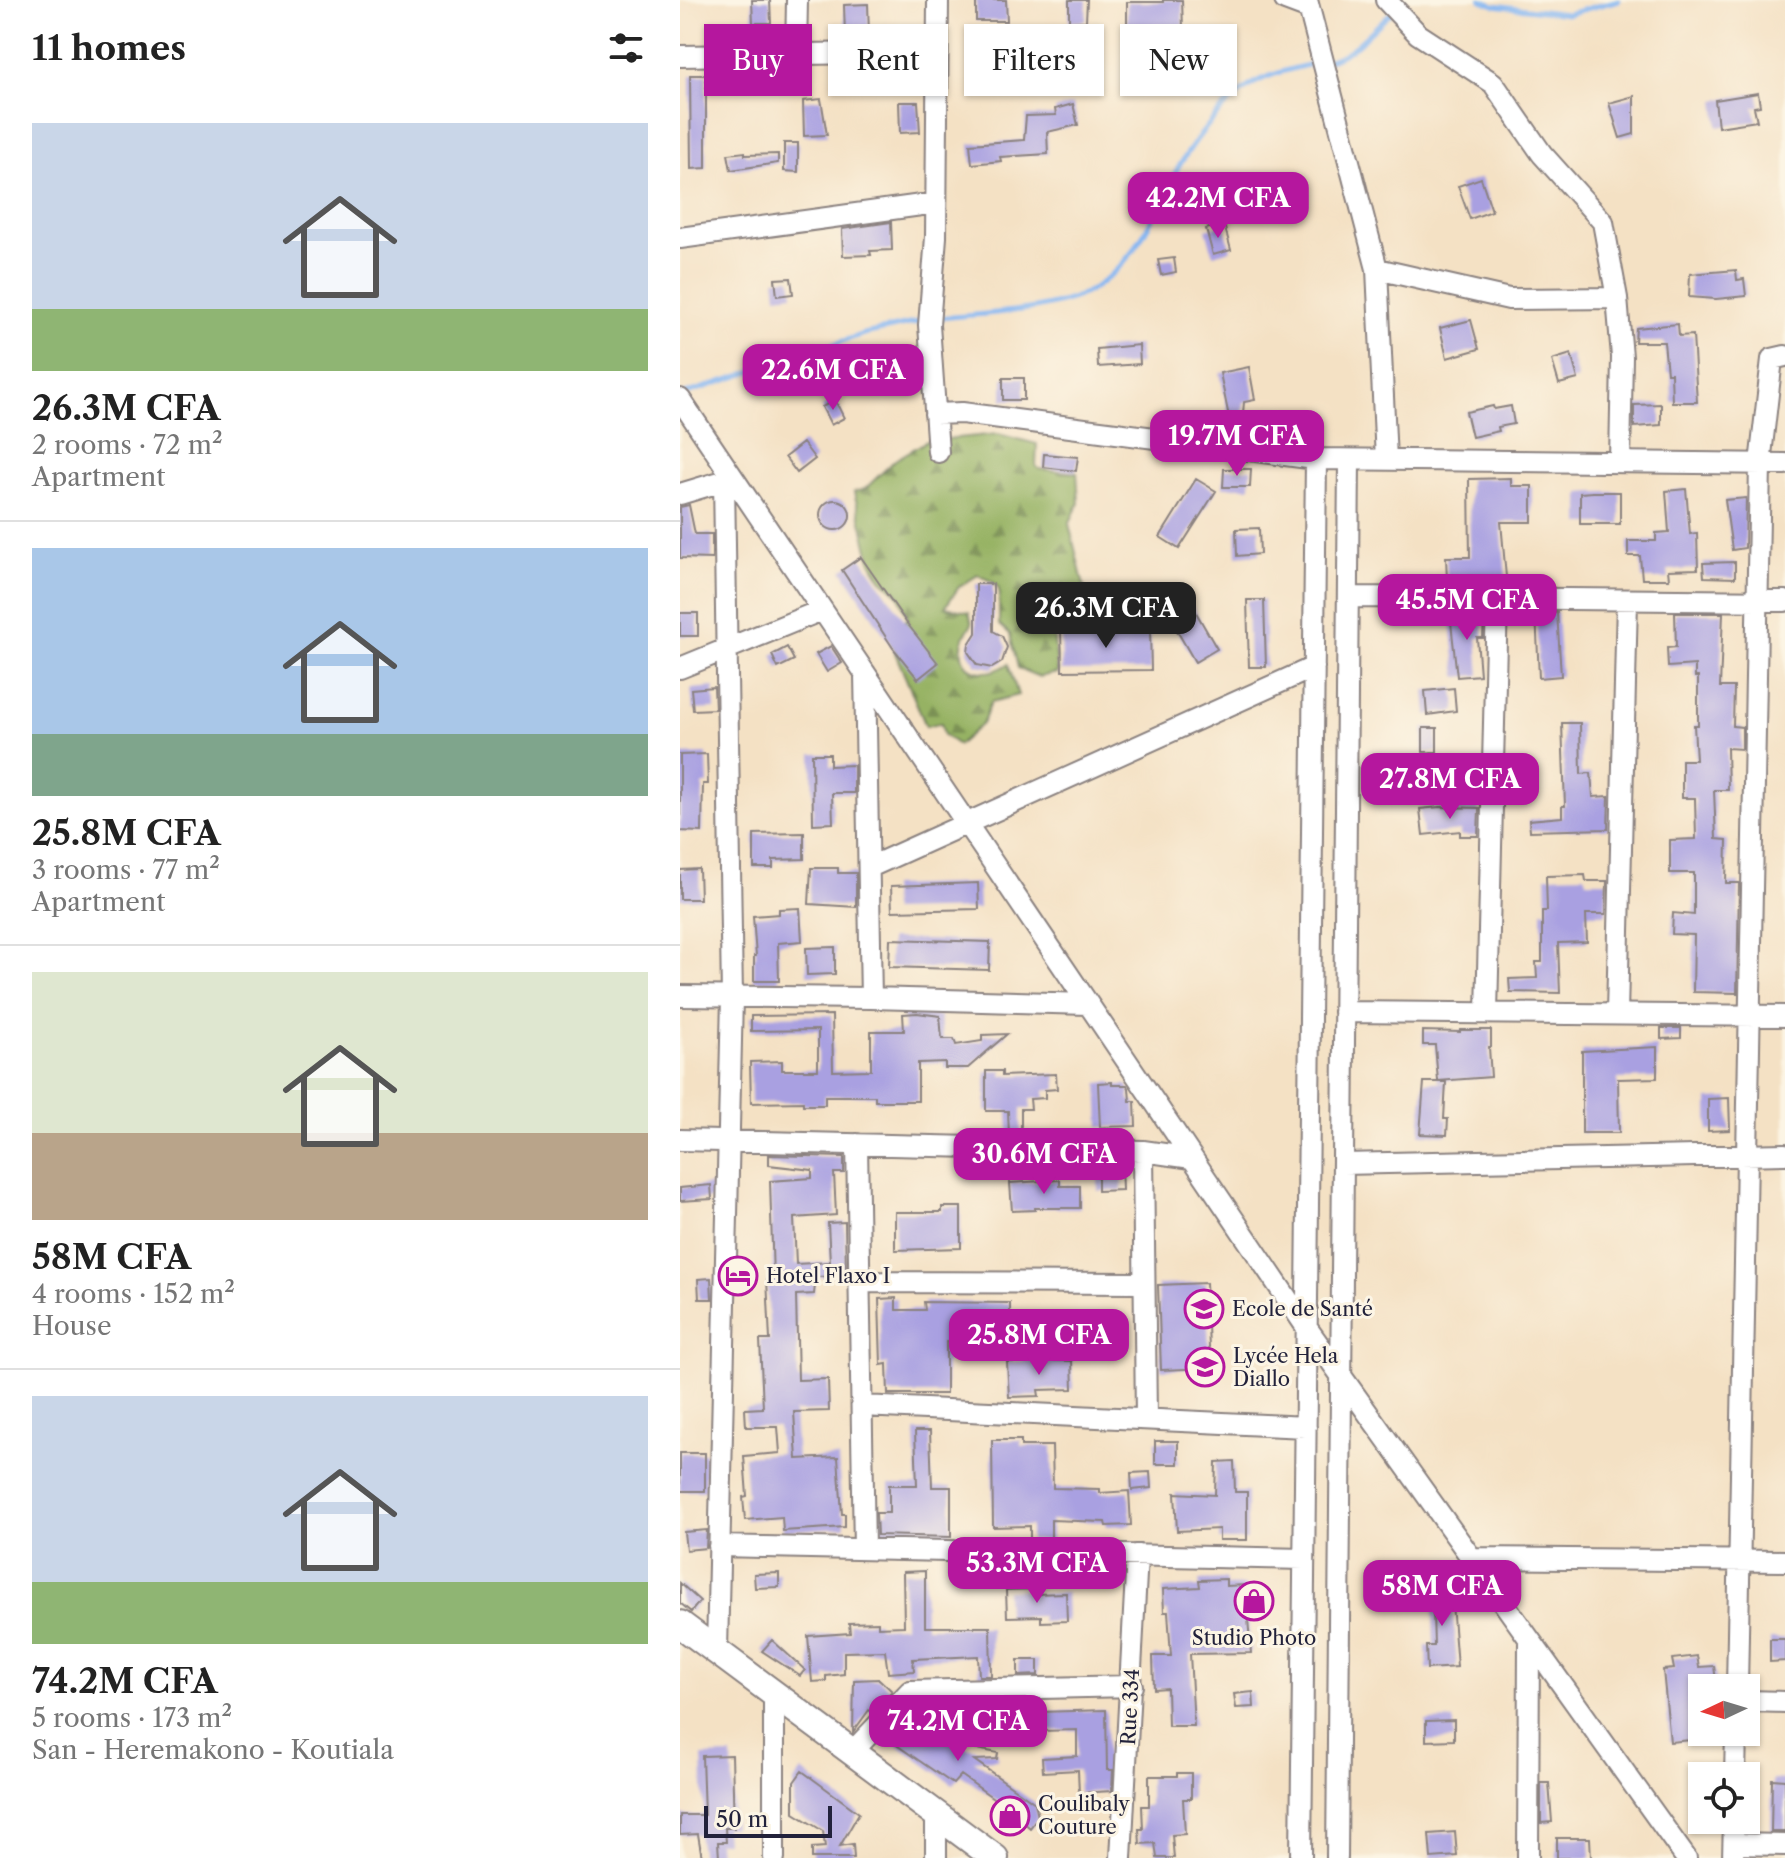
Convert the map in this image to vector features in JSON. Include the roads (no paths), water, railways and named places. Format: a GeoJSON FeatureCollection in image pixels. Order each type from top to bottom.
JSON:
{"type":"FeatureCollection","features":[{"type":"Feature","properties":{"kind":"main road"},"geometry":{"type":"LineString","coordinates":[[680,1624],[995,1858]]}},
{"type":"Feature","properties":{"kind":"street"},"geometry":{"type":"LineString","coordinates":[[797,0],[797,24]]}},
{"type":"Feature","properties":{"kind":"street"},"geometry":{"type":"LineString","coordinates":[[938,0],[938,24]]}},
{"type":"Feature","properties":{"kind":"street"},"geometry":{"type":"LineString","coordinates":[[1285,0],[1308,4],[1377,269],[1386,460]]}},
{"type":"Feature","properties":{"kind":"street"},"geometry":{"type":"LineString","coordinates":[[1386,0],[1418,34],[1493,83],[1542,154],[1603,222],[1617,298],[1622,357],[1620,462]]}},
{"type":"Feature","properties":{"kind":"street"},"geometry":{"type":"LineString","coordinates":[[680,56],[704,56]]}},
{"type":"Feature","properties":{"kind":"street"},"geometry":{"type":"LineString","coordinates":[[937,96],[936,203],[929,325],[938,452]]}},
{"type":"Feature","properties":{"kind":"street"},"geometry":{"type":"LineString","coordinates":[[680,238],[936,203]]}},
{"type":"Feature","properties":{"kind":"street"},"geometry":{"type":"LineString","coordinates":[[1377,269],[1509,299],[1617,298]]}},
{"type":"Feature","properties":{"kind":"street"},"geometry":{"type":"LineString","coordinates":[[1737,1674],[1760,464],[1772,359],[1785,356]]}},
{"type":"Feature","properties":{"kind":"street"},"geometry":{"type":"LineString","coordinates":[[680,399],[729,479],[865,673],[1307,1328],[1686,1858]]}},
{"type":"Feature","properties":{"kind":"street"},"geometry":{"type":"LineString","coordinates":[[935,414],[962,413],[1316,459],[1785,464]]}},
{"type":"Feature","properties":{"kind":"street"},"geometry":{"type":"LineString","coordinates":[[1301,1858],[1316,459]]}},
{"type":"Feature","properties":{"kind":"street"},"geometry":{"type":"LineString","coordinates":[[1337,1858],[1349,460]]}},
{"type":"Feature","properties":{"kind":"street"},"geometry":{"type":"LineString","coordinates":[[680,494],[729,479]]}},
{"type":"Feature","properties":{"kind":"street"},"geometry":{"type":"LineString","coordinates":[[717,1651],[732,997],[725,650],[729,479]]}},
{"type":"Feature","properties":{"kind":"street"},"geometry":{"type":"LineString","coordinates":[[1348,597],[1785,601]]}},
{"type":"Feature","properties":{"kind":"street"},"geometry":{"type":"LineString","coordinates":[[1487,1013],[1497,599]]}},
{"type":"Feature","properties":{"kind":"street"},"geometry":{"type":"LineString","coordinates":[[1617,1014],[1627,600]]}},
{"type":"Feature","properties":{"kind":"street"},"geometry":{"type":"LineString","coordinates":[[680,668],[822,610]]}},
{"type":"Feature","properties":{"kind":"street"},"geometry":{"type":"LineString","coordinates":[[870,867],[1314,667]]}},
{"type":"Feature","properties":{"kind":"street"},"geometry":{"type":"LineString","coordinates":[[865,673],[871,998]]}},
{"type":"Feature","properties":{"kind":"street"},"geometry":{"type":"LineString","coordinates":[[680,996],[1088,1004]]}},
{"type":"Feature","properties":{"kind":"street"},"geometry":{"type":"LineString","coordinates":[[1344,1012],[1785,1016]]}},
{"type":"Feature","properties":{"kind":"street"},"geometry":{"type":"LineString","coordinates":[[680,1140],[1143,1151],[1192,1158]]}},
{"type":"Feature","properties":{"kind":"street"},"geometry":{"type":"LineString","coordinates":[[857,1144],[864,1549]]}},
{"type":"Feature","properties":{"kind":"street"},"geometry":{"type":"LineString","coordinates":[[1143,1151],[1146,1419]]}},
{"type":"Feature","properties":{"kind":"street"},"geometry":{"type":"LineString","coordinates":[[1343,1164],[1785,1154]]}},
{"type":"Feature","properties":{"kind":"street"},"geometry":{"type":"LineString","coordinates":[[860,1282],[1144,1283]]}},
{"type":"Feature","properties":{"kind":"street"},"geometry":{"type":"LineString","coordinates":[[862,1406],[1306,1427]]}},
{"type":"Feature","properties":{"kind":"street"},"geometry":{"type":"LineString","coordinates":[[719,1546],[1304,1559]]}},
{"type":"Feature","properties":{"kind":"street","name":"Rue 334"},"geometry":{"type":"LineString","coordinates":[[1121,1858],[1137,1555]]}},
{"type":"Feature","properties":{"kind":"street"},"geometry":{"type":"LineString","coordinates":[[1471,1558],[1785,1561]]}},
{"type":"Feature","properties":{"kind":"street"},"geometry":{"type":"LineString","coordinates":[[1528,1858],[1529,1639]]}},
{"type":"Feature","properties":{"kind":"street"},"geometry":{"type":"LineString","coordinates":[[853,1751],[910,1691],[1132,1686]]}},
{"type":"Feature","properties":{"kind":"street"},"geometry":{"type":"LineString","coordinates":[[774,1693],[774,1858]]}},
{"type":"Feature","properties":{"kind":"street"},"geometry":{"type":"LineString","coordinates":[[1760,1701],[1785,1702]]}},
{"type":"Feature","properties":{"kind":"street"},"geometry":{"type":"LineString","coordinates":[[936,1812],[936,1858]]}},
{"type":"Feature","properties":{"kind":"street"},"geometry":{"type":"LineString","coordinates":[[1734,1851],[1785,1845]]}},
{"type":"Feature","properties":{"kind":"waterway"},"geometry":{"type":"LineString","coordinates":[[1481,0],[1494,5],[1567,14],[1619,0]]}},
{"type":"Feature","properties":{"kind":"waterway"},"geometry":{"type":"LineString","coordinates":[[1326,61],[1345,53],[1391,13]]}},
{"type":"Feature","properties":{"kind":"waterway"},"geometry":{"type":"LineString","coordinates":[[933,319],[1059,303],[1094,288],[1131,254],[1186,155],[1229,102],[1260,80],[1316,63]]}},
{"type":"Feature","properties":{"kind":"waterway"},"geometry":{"type":"LineString","coordinates":[[685,394],[864,334],[923,321]]}},
{"type":"Feature","properties":{"kind":"place","name":"Hotel Flaxo I"},"geometry":{"type":"Point","coordinates":[738,1276]}},
{"type":"Feature","properties":{"kind":"place","name":"Ecole de Santé"},"geometry":{"type":"Point","coordinates":[1204,1309]}},
{"type":"Feature","properties":{"kind":"place","name":"Lycée Hela Diallo"},"geometry":{"type":"Point","coordinates":[1205,1367]}},
{"type":"Feature","properties":{"kind":"place","name":"Studio Photo"},"geometry":{"type":"Point","coordinates":[1254,1601]}},
{"type":"Feature","properties":{"kind":"place","name":"Coulibaly Couture"},"geometry":{"type":"Point","coordinates":[1010,1816]}}]}
